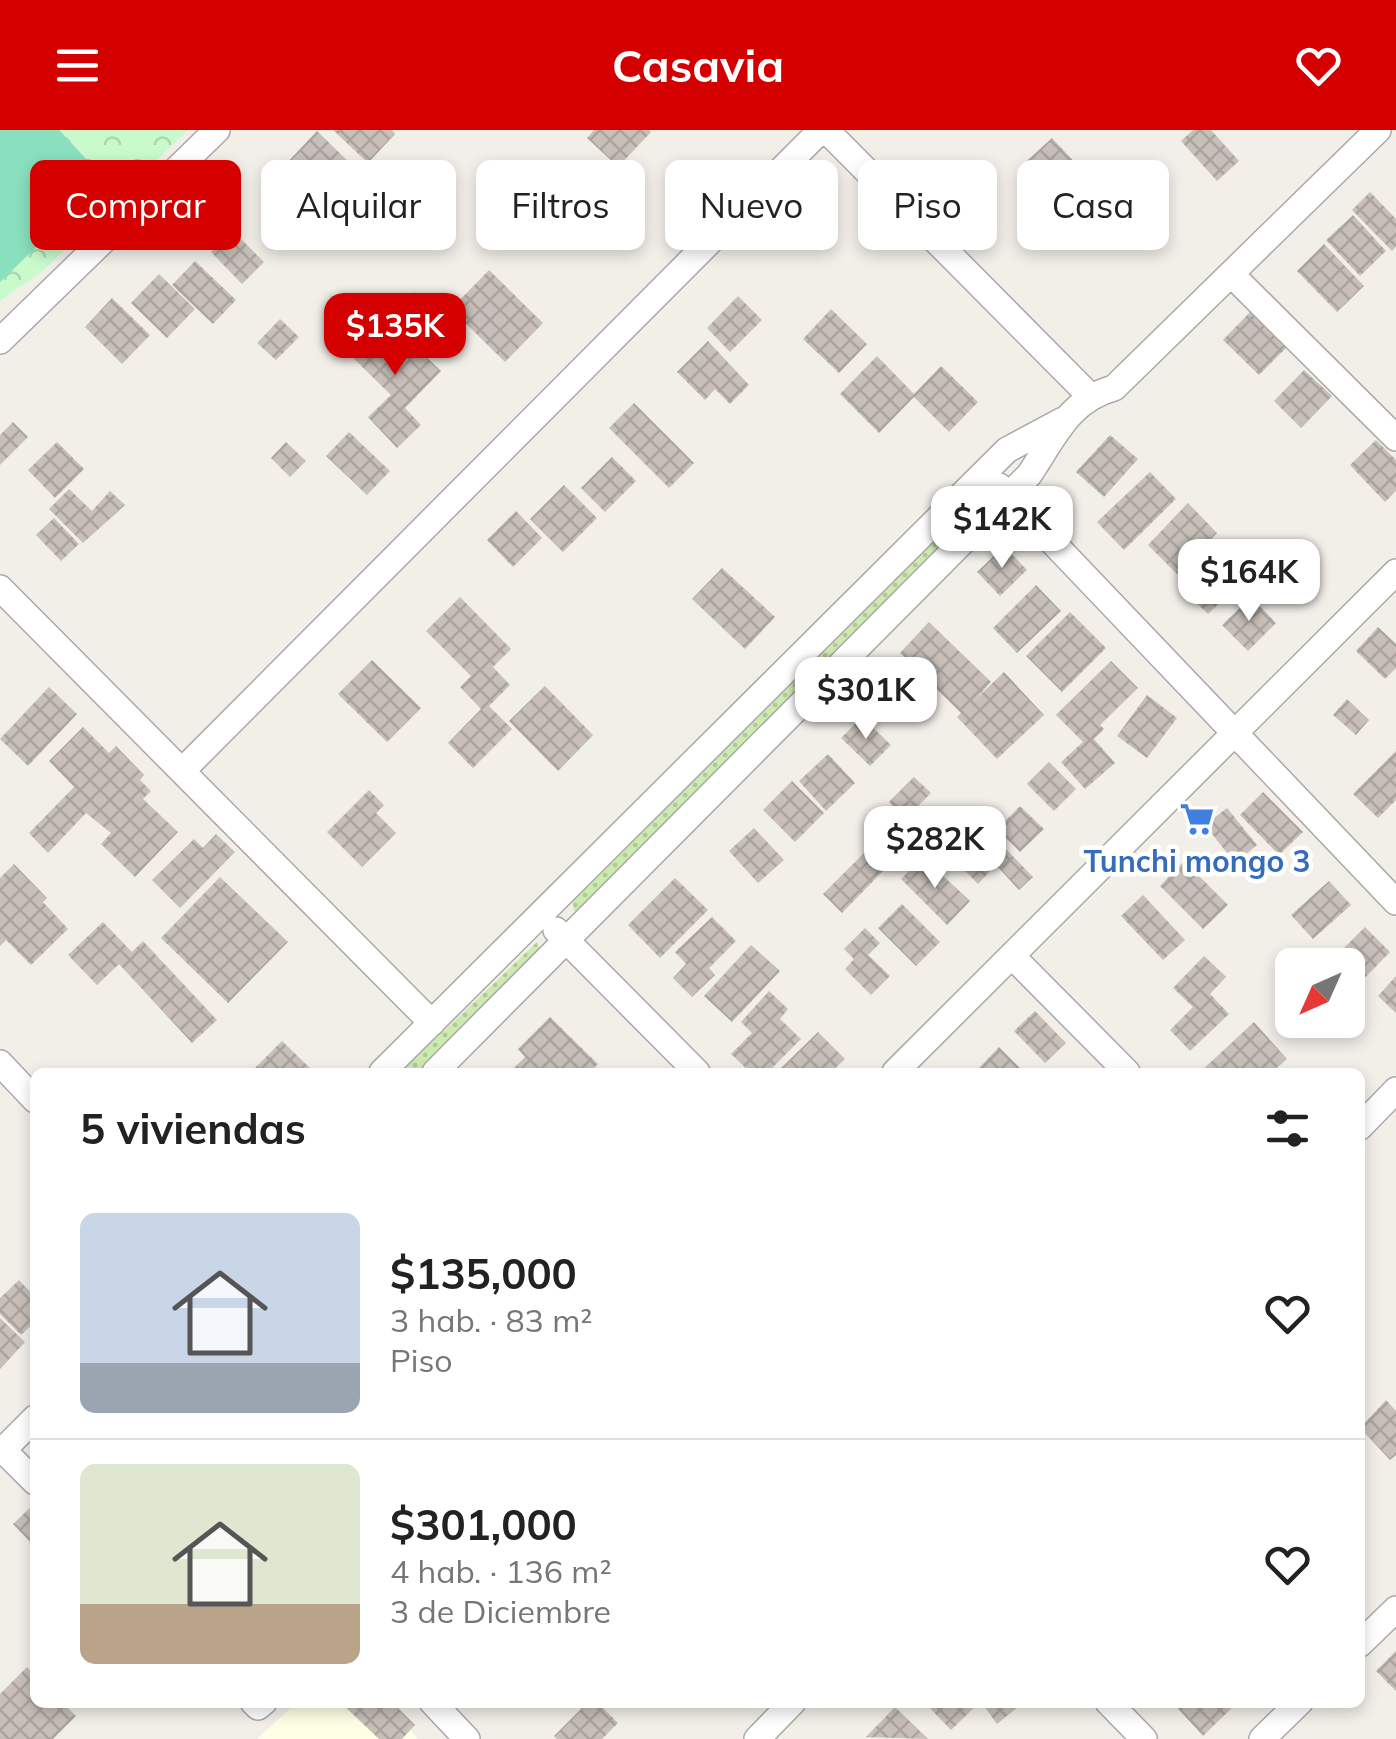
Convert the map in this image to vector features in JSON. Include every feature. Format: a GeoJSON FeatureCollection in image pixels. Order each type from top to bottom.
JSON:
{"type":"FeatureCollection","features":[{"type":"Feature","properties":{"kind":"street"},"geometry":{"type":"LineString","coordinates":[[0,341],[216,130]]}},
{"type":"Feature","properties":{"kind":"street"},"geometry":{"type":"LineString","coordinates":[[182,771],[823,130],[1089,395]]}},
{"type":"Feature","properties":{"kind":"street"},"geometry":{"type":"LineString","coordinates":[[440,1068],[1029,475],[1067,417],[1089,395],[1114,388],[1378,130]]}},
{"type":"Feature","properties":{"kind":"street"},"geometry":{"type":"LineString","coordinates":[[1232,275],[1396,438]]}},
{"type":"Feature","properties":{"kind":"street"},"geometry":{"type":"LineString","coordinates":[[386,1068],[1007,450],[1067,417]]}},
{"type":"Feature","properties":{"kind":"street"},"geometry":{"type":"LineString","coordinates":[[985,472],[1396,902]]}},
{"type":"Feature","properties":{"kind":"street"},"geometry":{"type":"LineString","coordinates":[[899,1068],[1396,572]]}},
{"type":"Feature","properties":{"kind":"street"},"geometry":{"type":"LineString","coordinates":[[0,588],[432,1023]]}},
{"type":"Feature","properties":{"kind":"street"},"geometry":{"type":"LineString","coordinates":[[540,916],[692,1068]]}},
{"type":"Feature","properties":{"kind":"street"},"geometry":{"type":"LineString","coordinates":[[1012,956],[1124,1068]]}},
{"type":"Feature","properties":{"kind":"street"},"geometry":{"type":"LineString","coordinates":[[0,1064],[30,1095]]}},
{"type":"Feature","properties":{"kind":"street"},"geometry":{"type":"LineString","coordinates":[[1365,1122],[1396,1090]]}},
{"type":"Feature","properties":{"kind":"street"},"geometry":{"type":"LineString","coordinates":[[30,1423],[2,1452],[30,1476]]}},
{"type":"Feature","properties":{"kind":"street"},"geometry":{"type":"LineString","coordinates":[[1365,1639],[1396,1608]]}},
{"type":"Feature","properties":{"kind":"street"},"geometry":{"type":"LineString","coordinates":[[438,1708],[467,1739]]}},
{"type":"Feature","properties":{"kind":"street"},"geometry":{"type":"LineString","coordinates":[[757,1739],[788,1708]]}},
{"type":"Feature","properties":{"kind":"street"},"geometry":{"type":"LineString","coordinates":[[1114,1708],[1144,1739]]}},
{"type":"Feature","properties":{"kind":"street"},"geometry":{"type":"LineString","coordinates":[[1262,1739],[1294,1708]]}},
{"type":"Feature","properties":{"kind":"shaded area"},"geometry":{"type":"Polygon","coordinates":[[[291,1708],[390,1708],[418,1739],[257,1739],[291,1708]]]}},
{"type":"Feature","properties":{"kind":"green space"},"geometry":{"type":"Polygon","coordinates":[[[0,130],[188,130],[157,160],[30,160],[30,250],[65,250],[0,301],[0,130]]]}},
{"type":"Feature","properties":{"kind":"green space"},"geometry":{"type":"Polygon","coordinates":[[[0,130],[59,130],[87,160],[30,160],[30,250],[33,250],[0,282],[0,130]]]}},
{"type":"Feature","properties":{"kind":"green space"},"geometry":{"type":"Polygon","coordinates":[[[979,495],[987,500],[575,913],[572,901],[979,495]]]}},
{"type":"Feature","properties":{"kind":"green space"},"geometry":{"type":"Polygon","coordinates":[[[537,942],[541,953],[426,1068],[405,1068],[537,942]]]}},
{"type":"Feature","properties":{"kind":"building"},"geometry":{"type":"Polygon","coordinates":[[[333,130],[392,130],[395,134],[371,160],[365,160],[333,130]]]}},
{"type":"Feature","properties":{"kind":"building"},"geometry":{"type":"Polygon","coordinates":[[[594,130],[651,132],[625,160],[611,160],[587,138],[594,130]]]}},
{"type":"Feature","properties":{"kind":"building"},"geometry":{"type":"Polygon","coordinates":[[[1193,130],[1211,130],[1239,161],[1217,181],[1181,141],[1193,130]]]}},
{"type":"Feature","properties":{"kind":"building"},"geometry":{"type":"Polygon","coordinates":[[[317,131],[347,160],[290,160],[317,131]]]}},
{"type":"Feature","properties":{"kind":"building"},"geometry":{"type":"Polygon","coordinates":[[[1052,138],[1073,160],[1028,160],[1052,138]]]}},
{"type":"Feature","properties":{"kind":"building"},"geometry":{"type":"Polygon","coordinates":[[[1370,192],[1396,219],[1396,246],[1392,251],[1352,210],[1370,192]]]}},
{"type":"Feature","properties":{"kind":"building"},"geometry":{"type":"Polygon","coordinates":[[[1353,215],[1386,251],[1360,276],[1326,240],[1353,215]]]}},
{"type":"Feature","properties":{"kind":"building"},"geometry":{"type":"Polygon","coordinates":[[[241,239],[264,262],[242,284],[211,252],[241,250],[241,239]]]}},
{"type":"Feature","properties":{"kind":"building"},"geometry":{"type":"Polygon","coordinates":[[[1324,244],[1364,286],[1337,312],[1297,271],[1324,244]]]}},
{"type":"Feature","properties":{"kind":"building"},"geometry":{"type":"Polygon","coordinates":[[[195,261],[236,300],[213,324],[172,285],[195,261]]]}},
{"type":"Feature","properties":{"kind":"building"},"geometry":{"type":"Polygon","coordinates":[[[489,270],[543,323],[505,362],[451,309],[489,270]]]}},
{"type":"Feature","properties":{"kind":"building"},"geometry":{"type":"Polygon","coordinates":[[[159,274],[195,309],[167,338],[131,303],[159,274]]]}},
{"type":"Feature","properties":{"kind":"building"},"geometry":{"type":"Polygon","coordinates":[[[414,292],[443,320],[427,336],[398,308],[414,292]]]}},
{"type":"Feature","properties":{"kind":"building"},"geometry":{"type":"Polygon","coordinates":[[[738,296],[762,320],[730,352],[707,328],[738,296]]]}},
{"type":"Feature","properties":{"kind":"building"},"geometry":{"type":"Polygon","coordinates":[[[112,298],[150,335],[122,364],[85,327],[112,298]]]}},
{"type":"Feature","properties":{"kind":"building"},"geometry":{"type":"Polygon","coordinates":[[[831,309],[867,344],[839,373],[803,339],[831,309]]]}},
{"type":"Feature","properties":{"kind":"building"},"geometry":{"type":"Polygon","coordinates":[[[1250,312],[1286,348],[1259,375],[1223,340],[1250,312]]]}},
{"type":"Feature","properties":{"kind":"building"},"geometry":{"type":"Polygon","coordinates":[[[385,317],[441,371],[405,408],[421,425],[397,448],[368,417],[391,395],[349,354],[385,317]]]}},
{"type":"Feature","properties":{"kind":"building"},"geometry":{"type":"Polygon","coordinates":[[[280,319],[299,337],[276,360],[257,343],[280,319]]]}},
{"type":"Feature","properties":{"kind":"building"},"geometry":{"type":"Polygon","coordinates":[[[708,341],[749,385],[730,404],[715,389],[705,400],[677,372],[708,341]]]}},
{"type":"Feature","properties":{"kind":"building"},"geometry":{"type":"Polygon","coordinates":[[[877,356],[914,394],[941,366],[978,402],[949,432],[914,397],[879,433],[840,394],[877,356]]]}},
{"type":"Feature","properties":{"kind":"building"},"geometry":{"type":"Polygon","coordinates":[[[1304,370],[1332,396],[1301,428],[1274,401],[1304,370]]]}},
{"type":"Feature","properties":{"kind":"building"},"geometry":{"type":"Polygon","coordinates":[[[634,403],[694,463],[669,488],[609,428],[634,403]]]}},
{"type":"Feature","properties":{"kind":"building"},"geometry":{"type":"Polygon","coordinates":[[[13,422],[28,437],[0,465],[0,435],[13,422]]]}},
{"type":"Feature","properties":{"kind":"building"},"geometry":{"type":"Polygon","coordinates":[[[349,432],[390,471],[367,495],[326,456],[349,432]]]}},
{"type":"Feature","properties":{"kind":"building"},"geometry":{"type":"Polygon","coordinates":[[[1110,435],[1138,459],[1104,497],[1076,472],[1110,435]]]}},
{"type":"Feature","properties":{"kind":"building"},"geometry":{"type":"Polygon","coordinates":[[[1376,440],[1396,460],[1396,491],[1385,502],[1350,465],[1376,440]]]}},
{"type":"Feature","properties":{"kind":"building"},"geometry":{"type":"Polygon","coordinates":[[[57,442],[84,469],[55,498],[28,470],[57,442]]]}},
{"type":"Feature","properties":{"kind":"building"},"geometry":{"type":"Polygon","coordinates":[[[286,442],[306,461],[290,477],[271,458],[286,442]]]}},
{"type":"Feature","properties":{"kind":"building"},"geometry":{"type":"Polygon","coordinates":[[[612,457],[636,481],[605,512],[581,488],[612,457]]]}},
{"type":"Feature","properties":{"kind":"building"},"geometry":{"type":"Polygon","coordinates":[[[1150,472],[1176,499],[1124,550],[1097,522],[1150,472]]]}},
{"type":"Feature","properties":{"kind":"building"},"geometry":{"type":"Polygon","coordinates":[[[564,485],[597,518],[563,552],[530,519],[564,485]]]}},
{"type":"Feature","properties":{"kind":"building"},"geometry":{"type":"Polygon","coordinates":[[[69,489],[92,511],[110,491],[125,505],[83,543],[49,509],[69,489]]]}},
{"type":"Feature","properties":{"kind":"building"},"geometry":{"type":"Polygon","coordinates":[[[1188,503],[1217,533],[1177,574],[1148,545],[1188,503]]]}},
{"type":"Feature","properties":{"kind":"building"},"geometry":{"type":"Polygon","coordinates":[[[516,511],[542,538],[513,567],[487,540],[516,511]]]}},
{"type":"Feature","properties":{"kind":"building"},"geometry":{"type":"Polygon","coordinates":[[[54,518],[79,544],[61,561],[36,535],[54,518]]]}},
{"type":"Feature","properties":{"kind":"building"},"geometry":{"type":"Polygon","coordinates":[[[1004,546],[1027,570],[1000,596],[977,572],[1004,546]]]}},
{"type":"Feature","properties":{"kind":"building"},"geometry":{"type":"Polygon","coordinates":[[[1204,565],[1231,592],[1208,614],[1181,588],[1204,565]]]}},
{"type":"Feature","properties":{"kind":"building"},"geometry":{"type":"Polygon","coordinates":[[[722,568],[775,617],[745,649],[692,599],[722,568]]]}},
{"type":"Feature","properties":{"kind":"building"},"geometry":{"type":"Polygon","coordinates":[[[1036,585],[1061,611],[1017,653],[993,628],[1036,585]]]}},
{"type":"Feature","properties":{"kind":"building"},"geometry":{"type":"Polygon","coordinates":[[[460,597],[511,649],[493,667],[510,685],[489,706],[512,729],[473,768],[448,743],[481,709],[460,687],[471,676],[426,631],[460,597]]]}},
{"type":"Feature","properties":{"kind":"building"},"geometry":{"type":"Polygon","coordinates":[[[1251,597],[1276,623],[1248,651],[1222,625],[1251,597]]]}},
{"type":"Feature","properties":{"kind":"building"},"geometry":{"type":"Polygon","coordinates":[[[1070,612],[1106,648],[1062,692],[1026,656],[1070,612]]]}},
{"type":"Feature","properties":{"kind":"building"},"geometry":{"type":"Polygon","coordinates":[[[929,622],[991,682],[975,700],[1004,672],[1044,715],[997,759],[957,717],[961,713],[900,653],[929,622]]]}},
{"type":"Feature","properties":{"kind":"building"},"geometry":{"type":"Polygon","coordinates":[[[1378,627],[1396,644],[1396,668],[1385,679],[1356,651],[1378,627]]]}},
{"type":"Feature","properties":{"kind":"building"},"geometry":{"type":"Polygon","coordinates":[[[372,660],[421,708],[387,742],[338,694],[372,660]]]}},
{"type":"Feature","properties":{"kind":"building"},"geometry":{"type":"Polygon","coordinates":[[[1111,661],[1138,688],[1100,725],[1104,729],[1094,739],[1115,763],[1085,789],[1061,762],[1083,742],[1056,715],[1111,661]]]}},
{"type":"Feature","properties":{"kind":"building"},"geometry":{"type":"Polygon","coordinates":[[[897,674],[919,696],[895,720],[873,698],[897,674]]]}},
{"type":"Feature","properties":{"kind":"building"},"geometry":{"type":"Polygon","coordinates":[[[545,686],[593,735],[558,771],[509,721],[545,686]]]}},
{"type":"Feature","properties":{"kind":"building"},"geometry":{"type":"Polygon","coordinates":[[[49,687],[77,714],[28,766],[0,739],[49,687]]]}},
{"type":"Feature","properties":{"kind":"building"},"geometry":{"type":"Polygon","coordinates":[[[1147,695],[1177,718],[1147,758],[1117,736],[1147,695]]]}},
{"type":"Feature","properties":{"kind":"building"},"geometry":{"type":"Polygon","coordinates":[[[1347,699],[1369,720],[1356,735],[1333,715],[1347,699]]]}},
{"type":"Feature","properties":{"kind":"building"},"geometry":{"type":"Polygon","coordinates":[[[862,717],[891,745],[870,766],[841,738],[862,717]]]}},
{"type":"Feature","properties":{"kind":"building"},"geometry":{"type":"Polygon","coordinates":[[[83,727],[109,753],[116,746],[144,775],[140,780],[151,791],[143,799],[178,832],[135,877],[101,844],[111,833],[86,813],[48,853],[29,833],[74,787],[49,761],[83,727]]]}},
{"type":"Feature","properties":{"kind":"building"},"geometry":{"type":"Polygon","coordinates":[[[1396,751],[1396,800],[1378,818],[1353,794],[1396,751]]]}},
{"type":"Feature","properties":{"kind":"building"},"geometry":{"type":"Polygon","coordinates":[[[828,754],[855,783],[826,811],[799,781],[828,754]]]}},
{"type":"Feature","properties":{"kind":"building"},"geometry":{"type":"Polygon","coordinates":[[[1049,762],[1076,789],[1054,811],[1027,784],[1049,762]]]}},
{"type":"Feature","properties":{"kind":"building"},"geometry":{"type":"Polygon","coordinates":[[[914,777],[931,793],[905,819],[889,802],[914,777]]]}},
{"type":"Feature","properties":{"kind":"building"},"geometry":{"type":"Polygon","coordinates":[[[792,781],[824,813],[795,842],[763,810],[792,781]]]}},
{"type":"Feature","properties":{"kind":"building"},"geometry":{"type":"Polygon","coordinates":[[[369,790],[384,805],[376,813],[396,833],[362,867],[327,832],[369,790]]]}},
{"type":"Feature","properties":{"kind":"building"},"geometry":{"type":"Polygon","coordinates":[[[1263,792],[1303,832],[1279,855],[1240,815],[1263,792]]]}},
{"type":"Feature","properties":{"kind":"building"},"geometry":{"type":"Polygon","coordinates":[[[1020,806],[1044,829],[1020,852],[997,829],[1020,806]]]}},
{"type":"Feature","properties":{"kind":"building"},"geometry":{"type":"Polygon","coordinates":[[[1227,808],[1257,845],[1235,863],[1205,825],[1227,808]]]}},
{"type":"Feature","properties":{"kind":"building"},"geometry":{"type":"Polygon","coordinates":[[[973,815],[1033,877],[1019,890],[996,865],[978,884],[942,847],[973,815]]]}},
{"type":"Feature","properties":{"kind":"building"},"geometry":{"type":"Polygon","coordinates":[[[754,828],[784,860],[758,883],[729,851],[754,828]]]}},
{"type":"Feature","properties":{"kind":"building"},"geometry":{"type":"Polygon","coordinates":[[[216,834],[235,852],[180,908],[152,880],[194,839],[203,848],[216,834]]]}},
{"type":"Feature","properties":{"kind":"building"},"geometry":{"type":"Polygon","coordinates":[[[865,852],[884,870],[842,913],[823,894],[865,852]]]}},
{"type":"Feature","properties":{"kind":"building"},"geometry":{"type":"Polygon","coordinates":[[[923,857],[970,901],[947,925],[901,879],[923,857]]]}},
{"type":"Feature","properties":{"kind":"building"},"geometry":{"type":"Polygon","coordinates":[[[1184,861],[1228,905],[1203,929],[1160,886],[1184,861]]]}},
{"type":"Feature","properties":{"kind":"building"},"geometry":{"type":"Polygon","coordinates":[[[14,864],[47,898],[43,902],[68,929],[31,965],[6,940],[0,946],[0,878],[14,864]]]}},
{"type":"Feature","properties":{"kind":"building"},"geometry":{"type":"Polygon","coordinates":[[[220,877],[288,942],[228,1003],[161,938],[220,877]]]}},
{"type":"Feature","properties":{"kind":"building"},"geometry":{"type":"Polygon","coordinates":[[[675,878],[708,910],[660,958],[628,925],[675,878]]]}},
{"type":"Feature","properties":{"kind":"building"},"geometry":{"type":"Polygon","coordinates":[[[1329,881],[1351,905],[1313,939],[1291,915],[1329,881]]]}},
{"type":"Feature","properties":{"kind":"building"},"geometry":{"type":"Polygon","coordinates":[[[1143,895],[1185,940],[1163,960],[1121,916],[1143,895]]]}},
{"type":"Feature","properties":{"kind":"building"},"geometry":{"type":"Polygon","coordinates":[[[902,904],[940,942],[916,966],[878,928],[902,904]]]}},
{"type":"Feature","properties":{"kind":"building"},"geometry":{"type":"Polygon","coordinates":[[[712,917],[736,941],[709,968],[715,975],[692,997],[673,978],[686,964],[675,952],[712,917]]]}},
{"type":"Feature","properties":{"kind":"building"},"geometry":{"type":"Polygon","coordinates":[[[103,922],[132,952],[143,941],[217,1020],[192,1043],[119,964],[97,985],[68,955],[103,922]]]}},
{"type":"Feature","properties":{"kind":"building"},"geometry":{"type":"Polygon","coordinates":[[[1365,927],[1390,952],[1365,978],[1365,948],[1344,948],[1365,927]]]}},
{"type":"Feature","properties":{"kind":"building"},"geometry":{"type":"Polygon","coordinates":[[[865,928],[880,943],[868,955],[890,976],[871,995],[845,969],[854,959],[844,949],[865,928]]]}},
{"type":"Feature","properties":{"kind":"building"},"geometry":{"type":"Polygon","coordinates":[[[751,945],[780,971],[732,1022],[704,996],[751,945]]]}},
{"type":"Feature","properties":{"kind":"building"},"geometry":{"type":"Polygon","coordinates":[[[1204,956],[1226,977],[1210,994],[1229,1014],[1190,1051],[1170,1030],[1193,1007],[1173,988],[1204,956]]]}},
{"type":"Feature","properties":{"kind":"building"},"geometry":{"type":"Polygon","coordinates":[[[1396,976],[1396,1013],[1378,996],[1396,976]]]}},
{"type":"Feature","properties":{"kind":"building"},"geometry":{"type":"Polygon","coordinates":[[[769,991],[788,1009],[780,1019],[801,1039],[772,1068],[746,1068],[731,1054],[752,1033],[741,1022],[769,991]]]}},
{"type":"Feature","properties":{"kind":"building"},"geometry":{"type":"Polygon","coordinates":[[[1035,1011],[1066,1043],[1045,1063],[1014,1031],[1035,1011]]]}},
{"type":"Feature","properties":{"kind":"building"},"geometry":{"type":"Polygon","coordinates":[[[550,1017],[598,1064],[594,1068],[514,1068],[525,1057],[518,1049],[550,1017]]]}},
{"type":"Feature","properties":{"kind":"building"},"geometry":{"type":"Polygon","coordinates":[[[1254,1022],[1287,1059],[1277,1068],[1204,1068],[1254,1022]]]}},
{"type":"Feature","properties":{"kind":"building"},"geometry":{"type":"Polygon","coordinates":[[[818,1032],[845,1059],[835,1068],[781,1068],[818,1032]]]}},
{"type":"Feature","properties":{"kind":"building"},"geometry":{"type":"Polygon","coordinates":[[[282,1041],[310,1068],[255,1068],[282,1041]]]}},
{"type":"Feature","properties":{"kind":"building"},"geometry":{"type":"Polygon","coordinates":[[[999,1047],[1020,1068],[979,1068],[999,1047]]]}},
{"type":"Feature","properties":{"kind":"building"},"geometry":{"type":"Polygon","coordinates":[[[19,1280],[30,1292],[30,1327],[21,1335],[0,1314],[0,1298],[19,1280]]]}},
{"type":"Feature","properties":{"kind":"building"},"geometry":{"type":"Polygon","coordinates":[[[0,1318],[25,1342],[0,1369],[0,1318]]]}},
{"type":"Feature","properties":{"kind":"building"},"geometry":{"type":"Polygon","coordinates":[[[1386,1400],[1396,1411],[1396,1455],[1390,1460],[1365,1433],[1365,1423],[1386,1400]]]}},
{"type":"Feature","properties":{"kind":"building"},"geometry":{"type":"Polygon","coordinates":[[[30,1508],[30,1542],[13,1524],[30,1508]]]}},
{"type":"Feature","properties":{"kind":"building"},"geometry":{"type":"Polygon","coordinates":[[[1396,1651],[1396,1691],[1376,1671],[1396,1651]]]}},
{"type":"Feature","properties":{"kind":"building"},"geometry":{"type":"Polygon","coordinates":[[[27,1667],[30,1708],[68,1708],[76,1716],[53,1739],[0,1739],[0,1694],[27,1667]]]}},
{"type":"Feature","properties":{"kind":"building"},"geometry":{"type":"Polygon","coordinates":[[[346,1708],[398,1708],[415,1725],[402,1739],[379,1739],[346,1708]]]}},
{"type":"Feature","properties":{"kind":"building"},"geometry":{"type":"Polygon","coordinates":[[[582,1708],[603,1708],[618,1723],[602,1739],[554,1736],[582,1708]]]}},
{"type":"Feature","properties":{"kind":"building"},"geometry":{"type":"Polygon","coordinates":[[[896,1708],[928,1739],[866,1737],[896,1708]]]}},
{"type":"Feature","properties":{"kind":"building"},"geometry":{"type":"Polygon","coordinates":[[[930,1708],[974,1708],[951,1730],[930,1708]]]}},
{"type":"Feature","properties":{"kind":"building"},"geometry":{"type":"Polygon","coordinates":[[[985,1708],[1017,1708],[997,1724],[985,1708]]]}},
{"type":"Feature","properties":{"kind":"building"},"geometry":{"type":"Polygon","coordinates":[[[1177,1708],[1232,1708],[1203,1736],[1177,1708]]]}},
{"type":"Feature","properties":{"kind":"place","name":"Tunchi mongo 3"},"geometry":{"type":"Point","coordinates":[1197,819]}}]}
